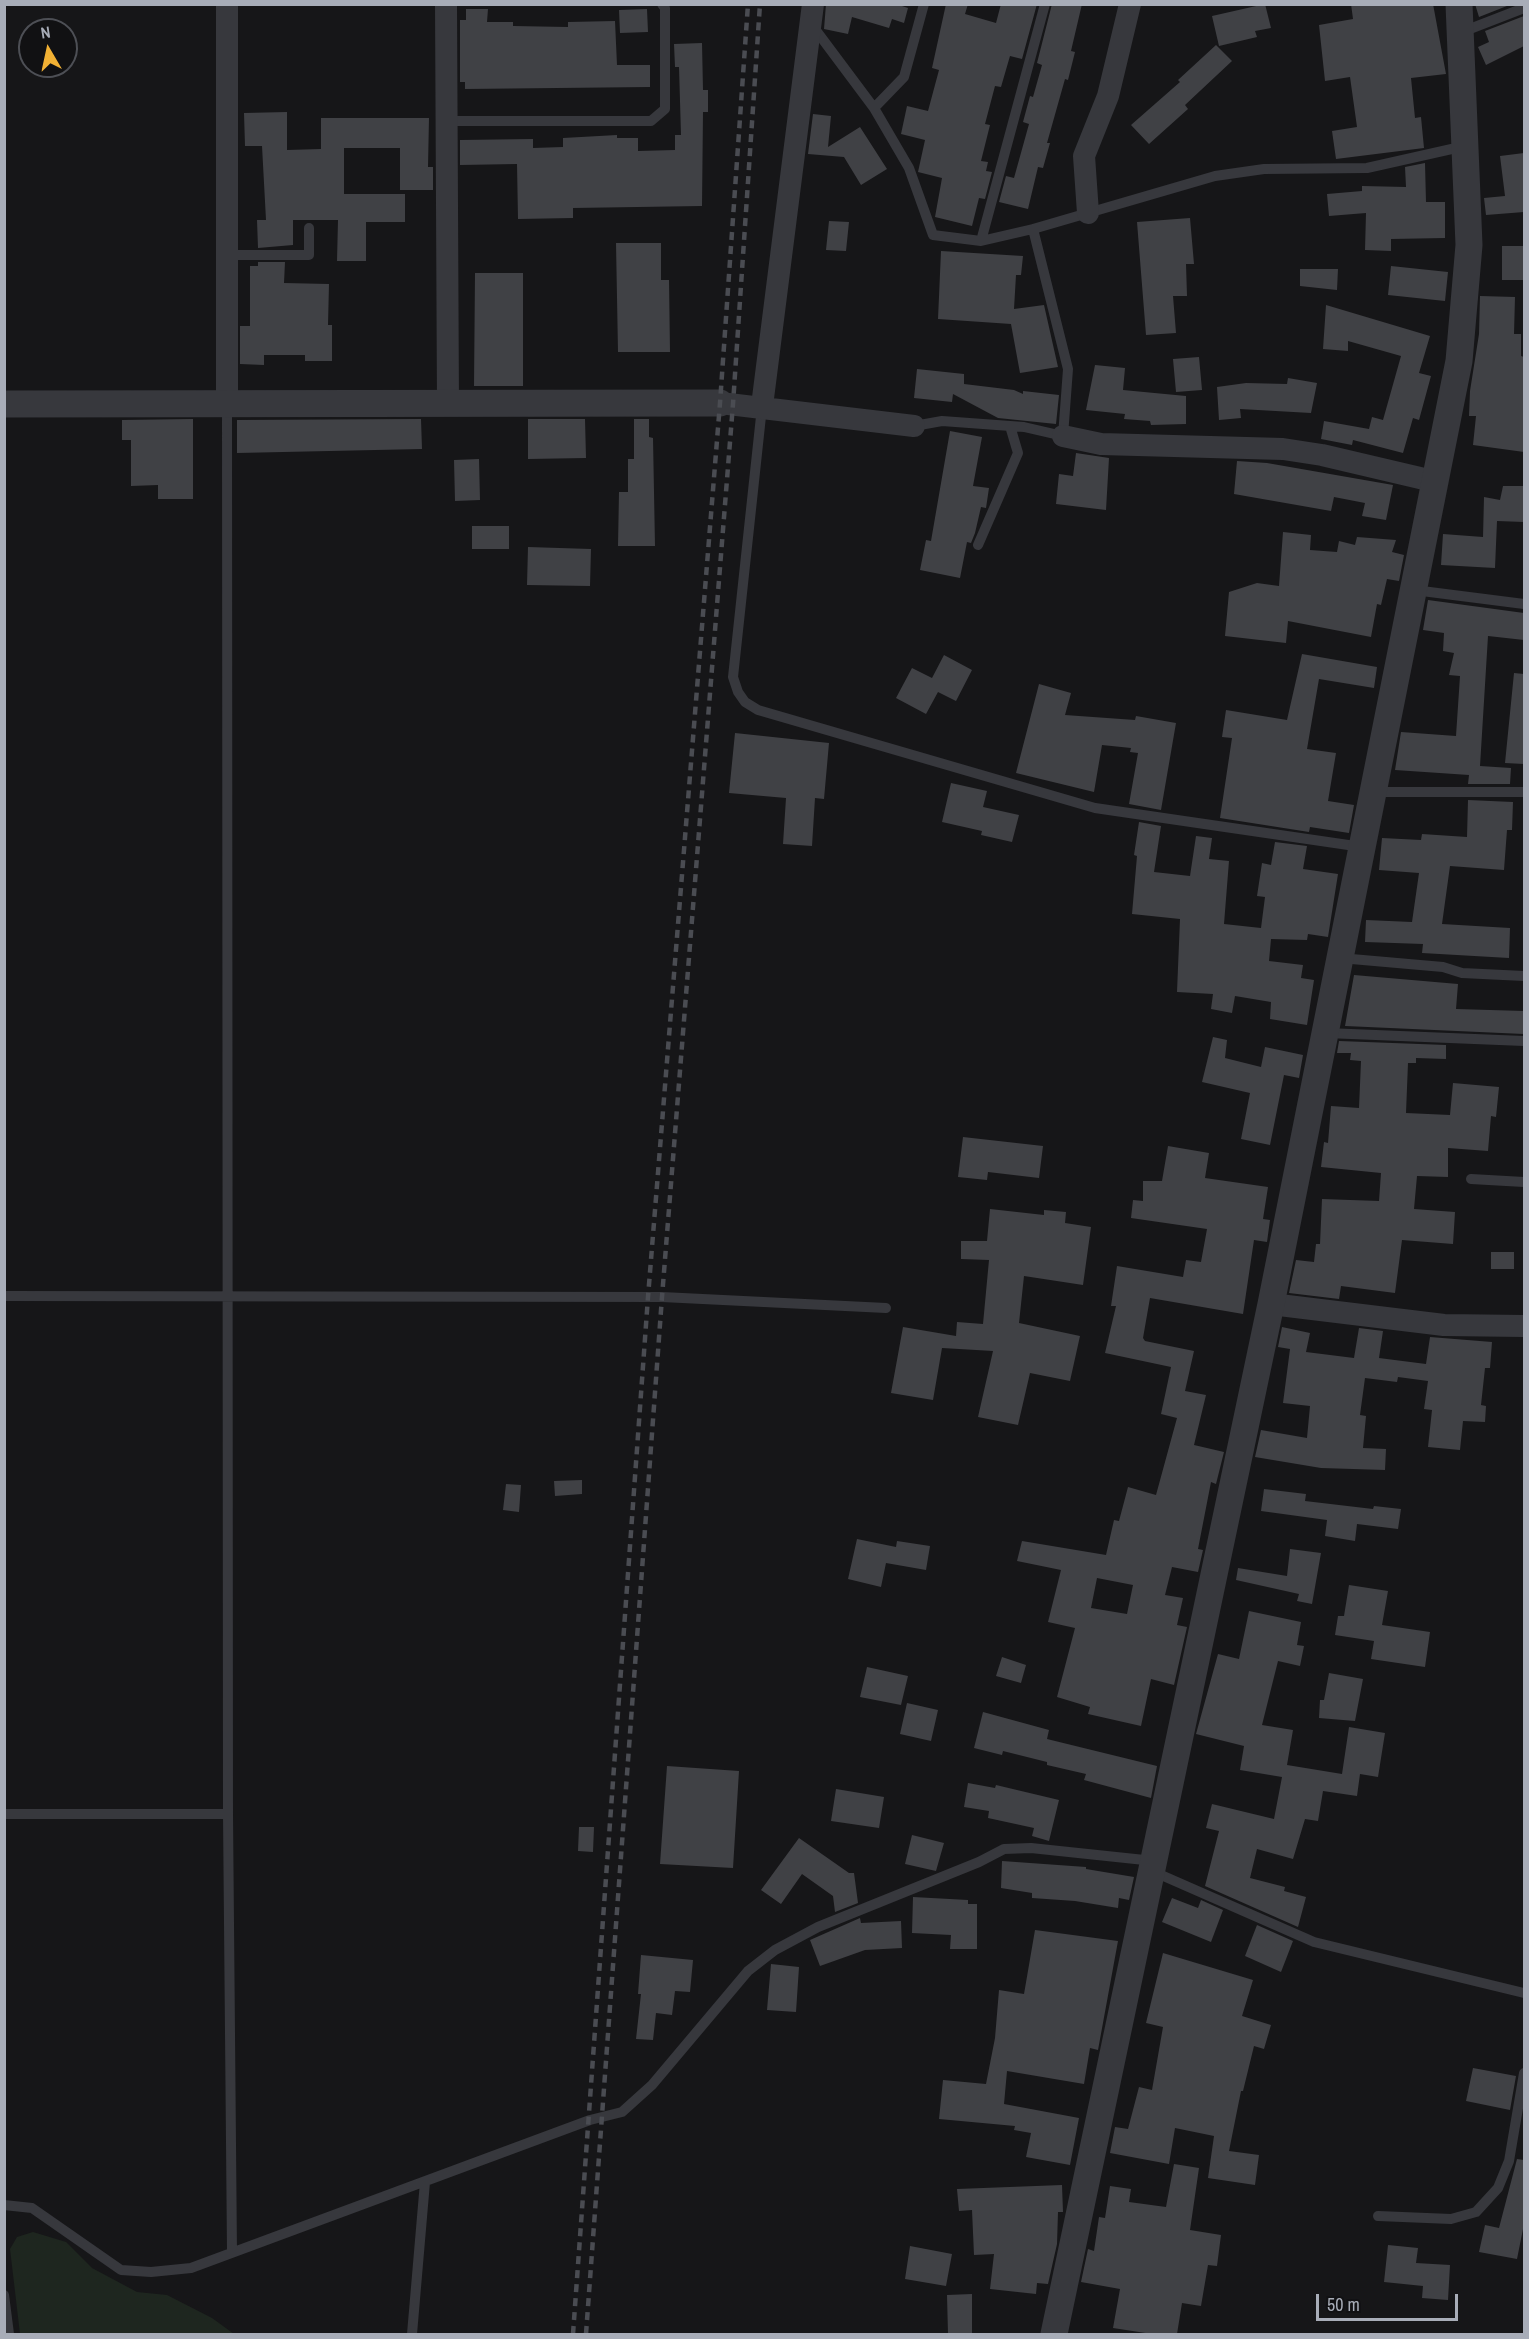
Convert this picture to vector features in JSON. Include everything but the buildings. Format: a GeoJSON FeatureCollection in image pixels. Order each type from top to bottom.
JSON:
{"type":"FeatureCollection","features":[{"type":"Feature","properties":{"kind":"street"},"geometry":{"type":"LineString","coordinates":[[227,4],[225,255],[227,404]]}},
{"type":"Feature","properties":{"kind":"street"},"geometry":{"type":"LineString","coordinates":[[446,4],[448,405]]}},
{"type":"Feature","properties":{"kind":"street"},"geometry":{"type":"LineString","coordinates":[[1089,213],[1084,156],[1108,96],[1130,4]]}},
{"type":"Feature","properties":{"kind":"street"},"geometry":{"type":"LineString","coordinates":[[1054,2334],[1271,1304],[1372,792],[1437,482],[1459,361],[1465,310],[1468,245],[1459,4]]}},
{"type":"Feature","properties":{"kind":"street"},"geometry":{"type":"LineString","coordinates":[[762,406],[811,13]]}},
{"type":"Feature","properties":{"kind":"street"},"geometry":{"type":"LineString","coordinates":[[4,404],[720,403],[762,406],[914,426]]}},
{"type":"Feature","properties":{"kind":"street"},"geometry":{"type":"LineString","coordinates":[[1063,436],[1101,444],[1283,448],[1437,482]]}},
{"type":"Feature","properties":{"kind":"street"},"geometry":{"type":"LineString","coordinates":[[1271,1304],[1444,1325],[1524,1326]]}},
{"type":"Feature","properties":{"kind":"lane"},"geometry":{"type":"LineString","coordinates":[[445,121],[651,121],[665,109],[665,8],[662,4]]}},
{"type":"Feature","properties":{"kind":"lane"},"geometry":{"type":"LineString","coordinates":[[874,108],[904,77],[924,4]]}},
{"type":"Feature","properties":{"kind":"lane"},"geometry":{"type":"LineString","coordinates":[[981,241],[1045,4]]}},
{"type":"Feature","properties":{"kind":"lane"},"geometry":{"type":"LineString","coordinates":[[1459,33],[1524,8]]}},
{"type":"Feature","properties":{"kind":"lane"},"geometry":{"type":"LineString","coordinates":[[811,13],[874,108],[909,168],[933,235],[981,241],[1033,229],[1215,176],[1264,169],[1367,168],[1465,146]]}},
{"type":"Feature","properties":{"kind":"lane"},"geometry":{"type":"LineString","coordinates":[[225,255],[309,255],[309,228]]}},
{"type":"Feature","properties":{"kind":"lane"},"geometry":{"type":"LineString","coordinates":[[914,426],[942,421],[1010,426],[1063,436],[1068,369],[1033,229]]}},
{"type":"Feature","properties":{"kind":"lane"},"geometry":{"type":"LineString","coordinates":[[227,404],[228,1814],[232,2252]]}},
{"type":"Feature","properties":{"kind":"lane"},"geometry":{"type":"LineString","coordinates":[[762,406],[734,677],[738,692],[745,702],[769,714],[1095,808],[1362,847]]}},
{"type":"Feature","properties":{"kind":"lane"},"geometry":{"type":"LineString","coordinates":[[978,545],[1018,453],[1010,426]]}},
{"type":"Feature","properties":{"kind":"lane"},"geometry":{"type":"LineString","coordinates":[[1413,590],[1524,604]]}},
{"type":"Feature","properties":{"kind":"lane"},"geometry":{"type":"LineString","coordinates":[[1372,792],[1524,792]]}},
{"type":"Feature","properties":{"kind":"lane"},"geometry":{"type":"LineString","coordinates":[[1340,958],[1443,967],[1462,973],[1524,976]]}},
{"type":"Feature","properties":{"kind":"lane"},"geometry":{"type":"LineString","coordinates":[[1325,1033],[1524,1041]]}},
{"type":"Feature","properties":{"kind":"lane"},"geometry":{"type":"LineString","coordinates":[[1471,1179],[1524,1182]]}},
{"type":"Feature","properties":{"kind":"lane"},"geometry":{"type":"LineString","coordinates":[[4,1296],[662,1297],[886,1308]]}},
{"type":"Feature","properties":{"kind":"lane"},"geometry":{"type":"LineString","coordinates":[[4,1814],[228,1814]]}},
{"type":"Feature","properties":{"kind":"lane"},"geometry":{"type":"LineString","coordinates":[[4,2205],[32,2208],[121,2270],[151,2272],[191,2268],[590,2120],[622,2112],[652,2085],[748,1971],[775,1950],[818,1927],[979,1862],[1004,1849],[1031,1848],[1153,1866],[1314,1942],[1524,1993]]}},
{"type":"Feature","properties":{"kind":"lane"},"geometry":{"type":"LineString","coordinates":[[1378,2216],[1440,2220],[1476,2212],[1498,2188],[1509,2161],[1524,2073]]}},
{"type":"Feature","properties":{"kind":"lane"},"geometry":{"type":"LineString","coordinates":[[412,2334],[425,2182]]}},
{"type":"Feature","properties":{"kind":"lane"},"geometry":{"type":"LineString","coordinates":[[4,2295],[9,2334]]}},
{"type":"Feature","properties":{"kind":"shaded area"},"geometry":{"type":"Polygon","coordinates":[[[33,2232],[66,2242],[92,2268],[137,2292],[167,2295],[212,2318],[234,2334],[20,2334],[10,2249],[17,2237],[33,2232]]]}},
{"type":"Feature","properties":{"kind":"railway"},"geometry":{"type":"LineString","coordinates":[[573,2334],[648,1297],[720,403],[748,4]]}},
{"type":"Feature","properties":{"kind":"railway"},"geometry":{"type":"LineString","coordinates":[[586,2334],[662,1297],[733,404],[760,4]]}}]}
